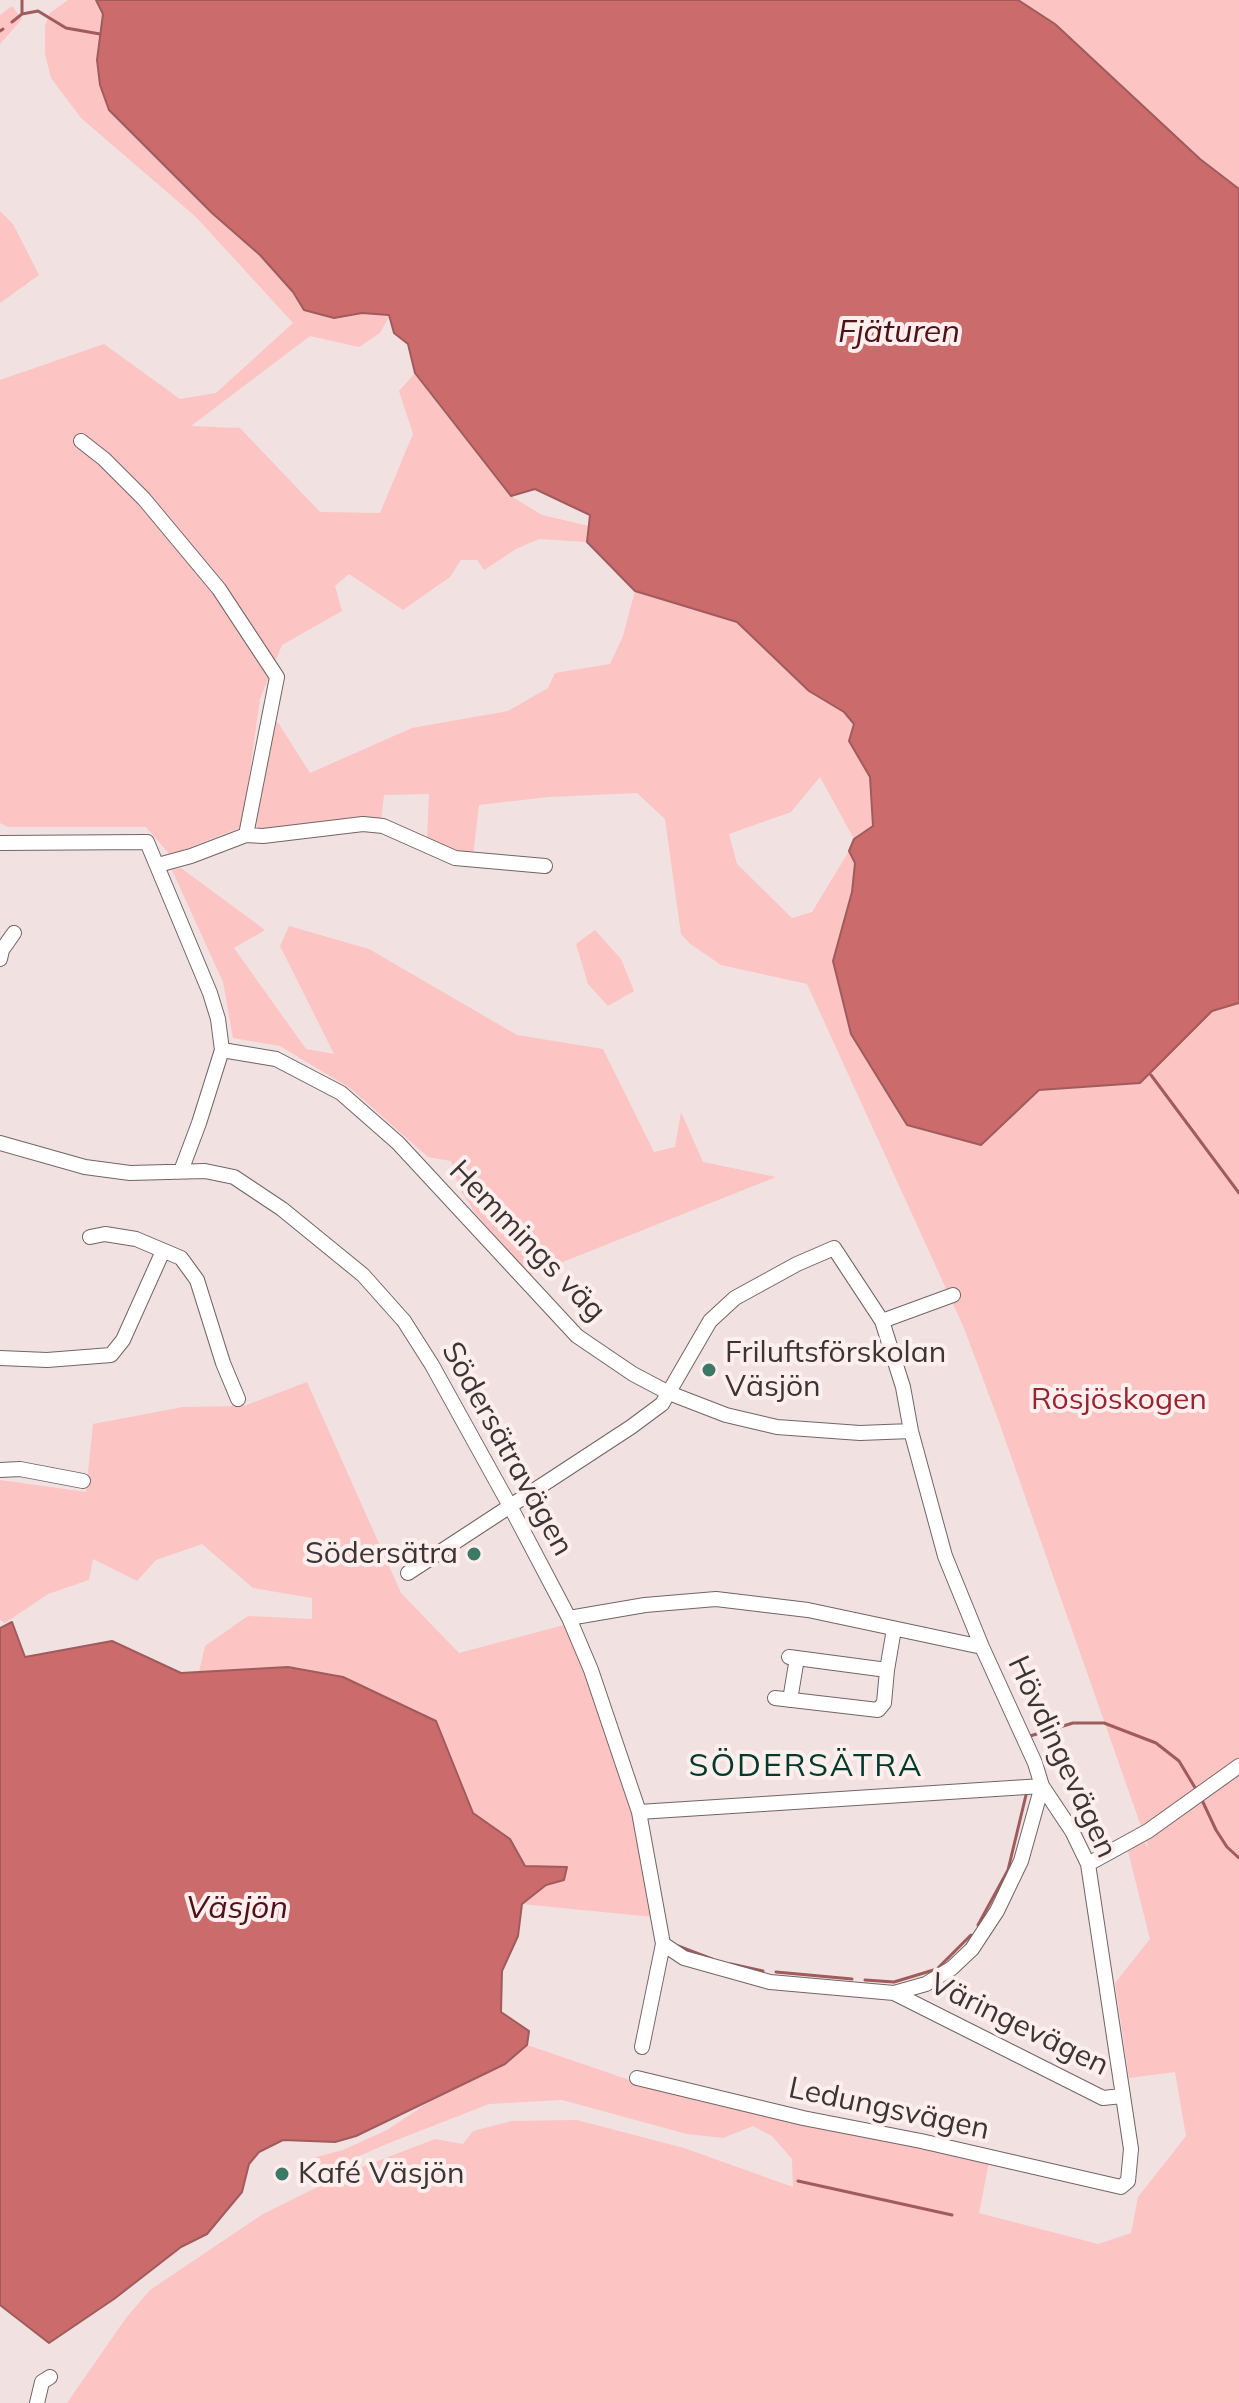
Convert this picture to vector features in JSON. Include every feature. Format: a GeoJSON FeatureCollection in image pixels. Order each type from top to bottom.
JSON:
{"type":"FeatureCollection","features":[{"type":"Feature","properties":{"kind":"street"},"geometry":{"type":"LineString","coordinates":[[81,441],[144,499],[219,589],[277,677],[246,835]]}},
{"type":"Feature","properties":{"kind":"street"},"geometry":{"type":"LineString","coordinates":[[158,865],[246,835],[263,836],[363,824],[383,826],[455,858],[545,866]]}},
{"type":"Feature","properties":{"kind":"street"},"geometry":{"type":"LineString","coordinates":[[0,843],[147,842],[210,993],[218,1019],[222,1050],[181,1171]]}},
{"type":"Feature","properties":{"kind":"street"},"geometry":{"type":"LineString","coordinates":[[0,959],[2,950],[14,933]]}},
{"type":"Feature","properties":{"kind":"street","name":"Hemmings väg"},"geometry":{"type":"LineString","coordinates":[[222,1050],[276,1059],[341,1093],[398,1143],[577,1336],[633,1374],[669,1393],[726,1415],[777,1427],[860,1433],[911,1431]]}},
{"type":"Feature","properties":{"kind":"street","name":"Södersätravägen"},"geometry":{"type":"LineString","coordinates":[[0,1143],[85,1167],[130,1173],[205,1171],[234,1177],[282,1209],[363,1275],[390,1302],[432,1365],[510,1506],[569,1618],[591,1670],[639,1812],[663,1944],[642,2047]]}},
{"type":"Feature","properties":{"kind":"street"},"geometry":{"type":"LineString","coordinates":[[90,1237],[105,1234],[136,1239],[181,1258],[197,1280],[223,1363],[238,1399]]}},
{"type":"Feature","properties":{"kind":"street","name":"Hövdingevägen"},"geometry":{"type":"LineString","coordinates":[[669,1393],[710,1321],[735,1298],[834,1248],[882,1321],[903,1387],[911,1431],[945,1556],[1035,1763],[1042,1786],[1072,1831],[1088,1864],[1131,2149],[1128,2181]]}},
{"type":"Feature","properties":{"kind":"street"},"geometry":{"type":"LineString","coordinates":[[0,1358],[47,1360],[111,1355],[123,1340],[163,1251]]}},
{"type":"Feature","properties":{"kind":"street"},"geometry":{"type":"LineString","coordinates":[[882,1321],[953,1295]]}},
{"type":"Feature","properties":{"kind":"street"},"geometry":{"type":"LineString","coordinates":[[408,1573],[631,1427],[662,1404],[669,1393]]}},
{"type":"Feature","properties":{"kind":"street"},"geometry":{"type":"LineString","coordinates":[[0,1470],[20,1469],[83,1481]]}},
{"type":"Feature","properties":{"kind":"street"},"geometry":{"type":"LineString","coordinates":[[569,1618],[645,1605],[716,1599],[808,1610],[982,1647]]}},
{"type":"Feature","properties":{"kind":"street"},"geometry":{"type":"LineString","coordinates":[[887,1670],[793,1658],[783,1699],[878,1710],[884,1703],[894,1629]]}},
{"type":"Feature","properties":{"kind":"street"},"geometry":{"type":"LineString","coordinates":[[1088,1864],[1148,1831],[1239,1766]]}},
{"type":"Feature","properties":{"kind":"street"},"geometry":{"type":"LineString","coordinates":[[639,1812],[1042,1786],[1021,1861],[997,1911],[972,1949],[952,1968],[926,1984],[894,1993],[770,1982],[684,1958],[663,1944]]}},
{"type":"Feature","properties":{"kind":"street","name":"Väringevägen"},"geometry":{"type":"LineString","coordinates":[[894,1993],[1103,2098],[1122,2096]]}},
{"type":"Feature","properties":{"kind":"street","name":"Ledungsvägen"},"geometry":{"type":"LineString","coordinates":[[637,2078],[803,2118],[921,2141],[1121,2187],[1128,2181]]}},
{"type":"Feature","properties":{"kind":"street"},"geometry":{"type":"LineString","coordinates":[[37,2403],[42,2382],[50,2377]]}},
{"type":"Feature","properties":{"kind":"green space"},"geometry":{"type":"Polygon","coordinates":[[[68,0],[96,0],[103,14],[97,60],[100,85],[109,110],[212,213],[260,255],[293,292],[304,310],[334,318],[362,313],[390,315],[380,333],[359,347],[310,336],[191,426],[240,428],[320,512],[380,513],[413,434],[399,391],[415,373],[511,496],[542,515],[589,526],[587,542],[539,539],[516,549],[484,570],[477,560],[461,560],[450,577],[403,610],[349,574],[335,586],[342,611],[282,645],[260,699],[242,827],[170,855],[146,827],[8,827],[0,823],[0,380],[104,344],[180,399],[216,393],[293,323],[196,217],[81,118],[51,78],[45,54],[45,26],[50,13],[68,0]]]}},
{"type":"Feature","properties":{"kind":"green space"},"geometry":{"type":"Polygon","coordinates":[[[1018,0],[1239,0],[1239,189],[1200,159],[1055,24],[1018,0]]]}},
{"type":"Feature","properties":{"kind":"green space"},"geometry":{"type":"Polygon","coordinates":[[[12,6],[22,19],[0,44],[0,15],[12,6]]]}},
{"type":"Feature","properties":{"kind":"green space"},"geometry":{"type":"Polygon","coordinates":[[[0,211],[13,224],[39,275],[0,303],[0,211]]]}},
{"type":"Feature","properties":{"kind":"green space","name":"Rösjöskogen"},"geometry":{"type":"Polygon","coordinates":[[[635,591],[737,622],[809,691],[844,712],[854,725],[849,741],[870,777],[873,826],[854,839],[820,777],[791,812],[729,834],[737,864],[792,918],[812,912],[849,851],[855,863],[852,892],[833,961],[981,1145],[1039,1090],[1140,1083],[1239,967],[1239,2403],[67,2403],[126,2318],[150,2290],[263,2214],[344,2174],[435,2139],[463,2144],[473,2131],[512,2121],[577,2120],[684,2148],[793,2187],[792,2159],[772,2136],[753,2126],[723,2138],[687,2134],[562,2100],[489,2104],[318,2174],[316,2157],[343,2150],[387,2130],[438,2096],[505,2064],[527,2045],[659,2090],[989,2162],[979,2213],[1098,2244],[1131,2233],[1138,2197],[1186,2136],[1175,2072],[1129,2078],[1115,1983],[1150,1939],[1127,1847],[1143,1840],[1149,1849],[964,1328],[807,984],[721,965],[689,943],[681,934],[665,819],[637,793],[548,797],[479,805],[473,856],[445,850],[427,841],[429,794],[384,795],[381,821],[257,829],[256,810],[274,720],[310,773],[412,728],[508,711],[548,688],[555,673],[610,664],[623,636],[635,591]]]}},
{"type":"Feature","properties":{"kind":"green space"},"geometry":{"type":"Polygon","coordinates":[[[181,868],[265,930],[234,948],[306,1049],[334,1054],[280,946],[289,926],[369,949],[517,1035],[603,1049],[654,1152],[675,1147],[681,1112],[703,1162],[776,1177],[530,1275],[475,1213],[460,1189],[451,1161],[428,1157],[350,1088],[280,1046],[233,1038],[223,982],[172,870],[181,868]]]}},
{"type":"Feature","properties":{"kind":"green space"},"geometry":{"type":"Polygon","coordinates":[[[595,930],[621,959],[634,991],[608,1006],[588,984],[576,944],[595,930]]]}},
{"type":"Feature","properties":{"kind":"green space"},"geometry":{"type":"Polygon","coordinates":[[[307,1382],[401,1593],[459,1653],[564,1625],[605,1721],[633,1813],[653,1917],[522,1904],[546,1885],[564,1880],[525,1866],[510,1839],[473,1813],[435,1720],[343,1677],[288,1667],[199,1672],[205,1646],[248,1616],[312,1619],[312,1598],[253,1588],[202,1544],[156,1560],[137,1581],[93,1559],[89,1580],[48,1594],[5,1623],[0,1620],[0,1480],[86,1492],[93,1424],[183,1407],[244,1406],[307,1382]]]}},
{"type":"Feature","properties":{"kind":"water","name":"Fjäturen"},"geometry":{"type":"Polygon","coordinates":[[[96,0],[1018,0],[1055,24],[1200,159],[1239,189],[1239,1003],[1212,1011],[1140,1083],[1039,1090],[981,1145],[907,1125],[851,1034],[833,961],[852,892],[855,863],[849,851],[854,839],[873,826],[870,777],[849,741],[854,724],[844,712],[809,691],[737,622],[635,591],[587,542],[590,515],[535,489],[511,496],[415,373],[408,344],[394,333],[389,315],[362,313],[334,318],[304,310],[293,292],[260,255],[212,213],[109,110],[100,85],[97,60],[103,14],[96,0]]]}},
{"type":"Feature","properties":{"kind":"water","name":"Väsjön"},"geometry":{"type":"Polygon","coordinates":[[[12,1622],[25,1657],[112,1641],[181,1673],[288,1667],[343,1677],[436,1721],[473,1813],[510,1839],[525,1866],[567,1867],[564,1880],[546,1885],[522,1904],[518,1936],[502,1971],[501,2012],[529,2031],[527,2045],[505,2064],[356,2136],[335,2142],[283,2140],[259,2152],[249,2164],[242,2192],[207,2234],[181,2247],[114,2299],[49,2343],[0,2305],[0,1628],[12,1622]]]}},
{"type":"Feature","properties":{"kind":"waterway"},"geometry":{"type":"LineString","coordinates":[[12,22],[22,14],[22,0]]}},
{"type":"Feature","properties":{"kind":"waterway"},"geometry":{"type":"LineString","coordinates":[[22,14],[38,11],[66,28],[100,34]]}},
{"type":"Feature","properties":{"kind":"waterway"},"geometry":{"type":"LineString","coordinates":[[1151,1075],[1239,1193]]}},
{"type":"Feature","properties":{"kind":"waterway"},"geometry":{"type":"LineString","coordinates":[[1030,1736],[1073,1723],[1104,1723],[1156,1743],[1179,1761],[1197,1791]]}},
{"type":"Feature","properties":{"kind":"waterway"},"geometry":{"type":"LineString","coordinates":[[978,1925],[1008,1870],[1026,1795]]}},
{"type":"Feature","properties":{"kind":"waterway"},"geometry":{"type":"LineString","coordinates":[[1201,1798],[1216,1830],[1239,1858]]}},
{"type":"Feature","properties":{"kind":"waterway"},"geometry":{"type":"LineString","coordinates":[[865,1980],[894,1982],[937,1969],[971,1935]]}},
{"type":"Feature","properties":{"kind":"waterway"},"geometry":{"type":"LineString","coordinates":[[678,1946],[712,1959]]}},
{"type":"Feature","properties":{"kind":"waterway"},"geometry":{"type":"LineString","coordinates":[[731,1964],[763,1971]]}},
{"type":"Feature","properties":{"kind":"waterway"},"geometry":{"type":"LineString","coordinates":[[776,1972],[852,1979]]}},
{"type":"Feature","properties":{"kind":"waterway"},"geometry":{"type":"LineString","coordinates":[[798,2181],[952,2215]]}},
{"type":"Feature","properties":{"kind":"place","name":"Friluftsförskolan Väsjön"},"geometry":{"type":"Point","coordinates":[709,1370]}},
{"type":"Feature","properties":{"kind":"place","name":"Södersätra"},"geometry":{"type":"Point","coordinates":[474,1554]}},
{"type":"Feature","properties":{"kind":"place","name":"Kafé Väsjön"},"geometry":{"type":"Point","coordinates":[282,2174]}},
{"type":"Feature","properties":{"kind":"district","name":"SÖDERSÄTRA"},"geometry":{"type":"Point","coordinates":[806,1766]}}]}
